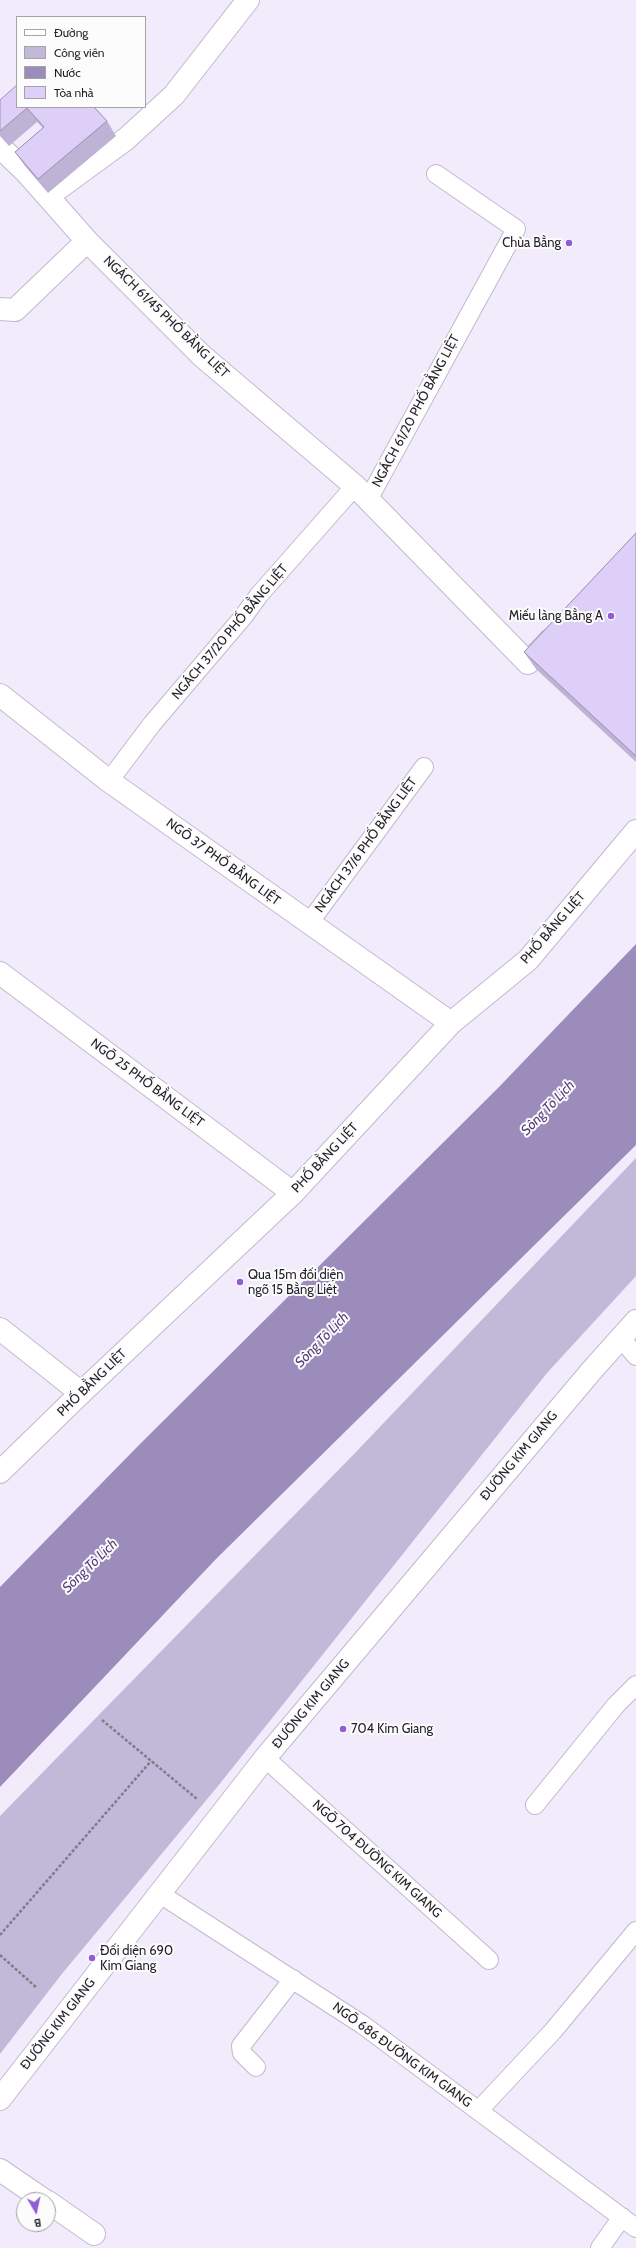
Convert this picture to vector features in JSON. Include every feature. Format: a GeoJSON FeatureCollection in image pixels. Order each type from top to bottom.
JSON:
{"type":"FeatureCollection","features":[{"type":"Feature","properties":{"kind":"street"},"geometry":{"type":"LineString","coordinates":[[48,196],[126,139],[174,95],[248,0]]}},
{"type":"Feature","properties":{"kind":"street","name":"NGÁCH 61/45 PHỐ BẰNG LIỆT"},"geometry":{"type":"LineString","coordinates":[[0,147],[48,196],[87,241],[201,355],[361,493]]}},
{"type":"Feature","properties":{"kind":"street"},"geometry":{"type":"LineString","coordinates":[[0,309],[15,310],[87,241]]}},
{"type":"Feature","properties":{"kind":"street","name":"NGÁCH 61/20 PHỐ BẰNG LIỆT"},"geometry":{"type":"LineString","coordinates":[[361,493],[528,663],[566,624]]}},
{"type":"Feature","properties":{"kind":"street","name":"NGÕ 37 PHỐ BẰNG LIỆT"},"geometry":{"type":"LineString","coordinates":[[0,696],[109,781],[451,1023]]}},
{"type":"Feature","properties":{"kind":"street","name":"PHỐ BẰNG LIỆT"},"geometry":{"type":"LineString","coordinates":[[0,1472],[81,1393],[293,1193],[451,1023],[528,960],[636,831]]}},
{"type":"Feature","properties":{"kind":"street","name":"NGÕ 25 PHỐ BẰNG LIỆT"},"geometry":{"type":"LineString","coordinates":[[0,973],[293,1193]]}},
{"type":"Feature","properties":{"kind":"street","name":"ĐƯỜNG KIM GIANG"},"geometry":{"type":"LineString","coordinates":[[0,2099],[266,1758],[620,1337],[636,1321]]}},
{"type":"Feature","properties":{"kind":"street"},"geometry":{"type":"LineString","coordinates":[[0,1329],[81,1393]]}},
{"type":"Feature","properties":{"kind":"street"},"geometry":{"type":"LineString","coordinates":[[0,2170],[32,2192]]}},
{"type":"Feature","properties":{"kind":"street"},"geometry":{"type":"LineString","coordinates":[[56,2208],[94,2234]]}},
{"type":"Feature","properties":{"kind":"lane","name":"NGÁCH 61/20 PHỐ BẰNG LIỆT"},"geometry":{"type":"LineString","coordinates":[[361,493],[516,230],[436,174]]}},
{"type":"Feature","properties":{"kind":"lane","name":"NGÁCH 37/20 PHỐ BẰNG LIỆT"},"geometry":{"type":"LineString","coordinates":[[109,781],[152,724],[243,617],[259,595],[361,493]]}},
{"type":"Feature","properties":{"kind":"lane","name":"NGÁCH 37/6 PHỐ BẰNG LIỆT"},"geometry":{"type":"LineString","coordinates":[[308,923],[424,767]]}},
{"type":"Feature","properties":{"kind":"lane"},"geometry":{"type":"LineString","coordinates":[[620,1337],[636,1356]]}},
{"type":"Feature","properties":{"kind":"lane"},"geometry":{"type":"LineString","coordinates":[[535,1805],[616,1705],[636,1684]]}},
{"type":"Feature","properties":{"kind":"lane","name":"NGÕ 704 ĐƯỜNG KIM GIANG"},"geometry":{"type":"LineString","coordinates":[[266,1758],[489,1960]]}},
{"type":"Feature","properties":{"kind":"lane","name":"NGÕ 686 ĐƯỜNG KIM GIANG"},"geometry":{"type":"LineString","coordinates":[[160,1894],[294,1979],[363,2025],[629,2223]]}},
{"type":"Feature","properties":{"kind":"lane"},"geometry":{"type":"LineString","coordinates":[[479,2110],[553,2031],[636,1931]]}},
{"type":"Feature","properties":{"kind":"lane"},"geometry":{"type":"LineString","coordinates":[[256,2067],[242,2052],[241,2046],[294,1979]]}},
{"type":"Feature","properties":{"kind":"lane"},"geometry":{"type":"LineString","coordinates":[[600,2248],[629,2223]]}},
{"type":"Feature","properties":{"kind":"path"},"geometry":{"type":"LineString","coordinates":[[102,1720],[198,1799]]}},
{"type":"Feature","properties":{"kind":"path"},"geometry":{"type":"LineString","coordinates":[[0,1936],[151,1761]]}},
{"type":"Feature","properties":{"kind":"path"},"geometry":{"type":"LineString","coordinates":[[0,1955],[37,1988]]}},
{"type":"Feature","properties":{"kind":"green space"},"geometry":{"type":"Polygon","coordinates":[[[636,1158],[636,1276],[547,1373],[218,1786],[61,1975],[0,2054],[0,1816],[355,1453],[636,1158]]]}},
{"type":"Feature","properties":{"kind":"water","name":"Sông Tô Lịch"},"geometry":{"type":"Polygon","coordinates":[[[636,944],[636,1145],[216,1559],[0,1787],[0,1587],[139,1445],[498,1088],[636,944]]]}},
{"type":"Feature","properties":{"kind":"building"},"geometry":{"type":"Polygon","coordinates":[[[16,86],[16,108],[27,108],[0,131],[0,100],[16,86]]]}},
{"type":"Feature","properties":{"kind":"building"},"geometry":{"type":"Polygon","coordinates":[[[27,108],[95,108],[107,121],[38,179],[15,152],[44,127],[27,108]]]}},
{"type":"Feature","properties":{"kind":"building","name":"Miếu làng Bằng A"},"geometry":{"type":"Polygon","coordinates":[[[636,533],[636,756],[524,652],[636,533]]]}},
{"type":"Feature","properties":{"kind":"place","name":"Chùa Bằng"},"geometry":{"type":"Point","coordinates":[569,243]}},
{"type":"Feature","properties":{"kind":"place","name":"Miếu làng Bằng A"},"geometry":{"type":"Point","coordinates":[611,616]}},
{"type":"Feature","properties":{"kind":"place","name":"Qua 15m đối diện ngõ 15 Bằng Liệt"},"geometry":{"type":"Point","coordinates":[240,1282]}},
{"type":"Feature","properties":{"kind":"place","name":"704 Kim Giang"},"geometry":{"type":"Point","coordinates":[343,1729]}},
{"type":"Feature","properties":{"kind":"place","name":"Đối diện 690 Kim Giang"},"geometry":{"type":"Point","coordinates":[92,1958]}}]}
